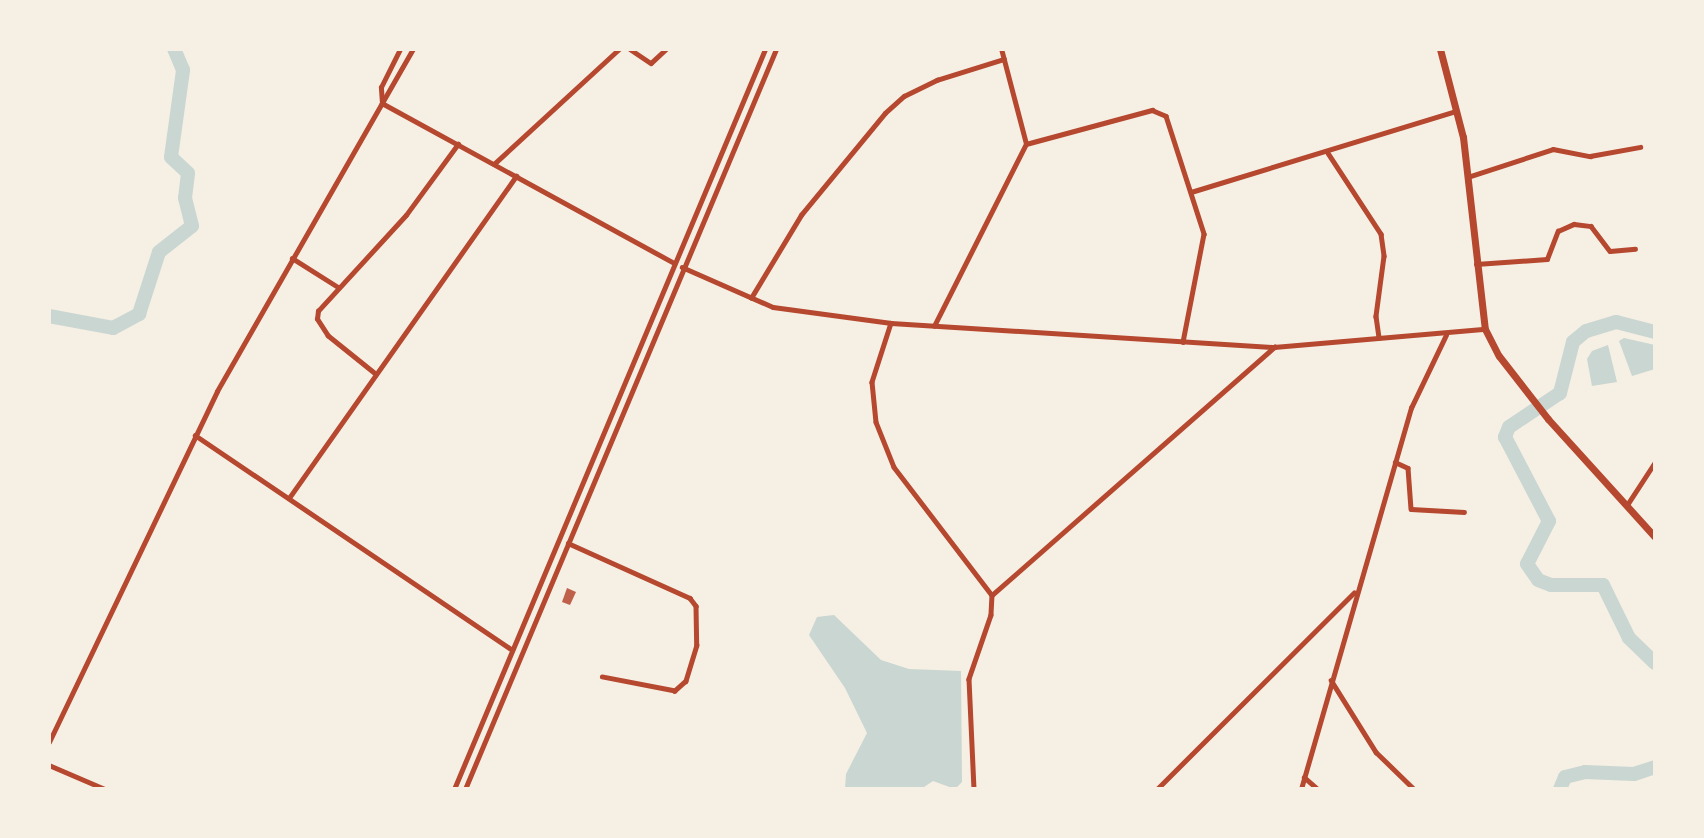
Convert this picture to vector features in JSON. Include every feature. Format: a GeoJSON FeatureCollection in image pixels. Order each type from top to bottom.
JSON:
{"type":"FeatureCollection","features":[{"type":"Feature","properties":{"kind":"highway"},"geometry":{"type":"LineString","coordinates":[[1440,49],[1457,110],[1468,177],[1485,329],[1499,356],[1548,419],[1655,537]]}},
{"type":"Feature","properties":{"kind":"street"},"geometry":{"type":"LineString","coordinates":[[382,103],[381,87],[400,49]]}},
{"type":"Feature","properties":{"kind":"street"},"geometry":{"type":"LineString","coordinates":[[49,742],[195,435],[292,258],[413,49]]}},
{"type":"Feature","properties":{"kind":"street"},"geometry":{"type":"LineString","coordinates":[[494,164],[619,49]]}},
{"type":"Feature","properties":{"kind":"street"},"geometry":{"type":"LineString","coordinates":[[630,49],[652,63],[667,49]]}},
{"type":"Feature","properties":{"kind":"street"},"geometry":{"type":"LineString","coordinates":[[454,789],[673,262],[765,49]]}},
{"type":"Feature","properties":{"kind":"street"},"geometry":{"type":"LineString","coordinates":[[465,789],[682,267],[776,49]]}},
{"type":"Feature","properties":{"kind":"street"},"geometry":{"type":"LineString","coordinates":[[934,326],[1026,144],[1001,49]]}},
{"type":"Feature","properties":{"kind":"street"},"geometry":{"type":"LineString","coordinates":[[751,299],[801,215],[885,113],[904,96],[937,80],[1004,59]]}},
{"type":"Feature","properties":{"kind":"street"},"geometry":{"type":"LineString","coordinates":[[382,103],[682,267],[773,307],[891,323],[1274,347],[1485,329]]}},
{"type":"Feature","properties":{"kind":"street"},"geometry":{"type":"LineString","coordinates":[[1191,192],[1328,153],[1457,110]]}},
{"type":"Feature","properties":{"kind":"street"},"geometry":{"type":"LineString","coordinates":[[1026,144],[1161,111],[1204,234],[1183,342]]}},
{"type":"Feature","properties":{"kind":"street"},"geometry":{"type":"LineString","coordinates":[[374,373],[328,337],[317,320],[321,304],[406,215],[458,144]]}},
{"type":"Feature","properties":{"kind":"street"},"geometry":{"type":"LineString","coordinates":[[1468,177],[1553,149],[1590,156],[1640,147]]}},
{"type":"Feature","properties":{"kind":"street"},"geometry":{"type":"LineString","coordinates":[[1328,153],[1381,234],[1384,256],[1376,316],[1379,338]]}},
{"type":"Feature","properties":{"kind":"street"},"geometry":{"type":"LineString","coordinates":[[289,498],[374,373],[516,176]]}},
{"type":"Feature","properties":{"kind":"street"},"geometry":{"type":"LineString","coordinates":[[1476,264],[1547,259],[1558,231],[1574,224],[1591,226],[1610,251],[1635,249]]}},
{"type":"Feature","properties":{"kind":"street"},"geometry":{"type":"LineString","coordinates":[[292,258],[338,287]]}},
{"type":"Feature","properties":{"kind":"street"},"geometry":{"type":"LineString","coordinates":[[891,323],[872,382],[876,422],[894,467],[992,595],[991,615],[972,663],[968,692],[974,789]]}},
{"type":"Feature","properties":{"kind":"street"},"geometry":{"type":"LineString","coordinates":[[1301,789],[1354,593],[1411,408],[1447,334]]}},
{"type":"Feature","properties":{"kind":"street"},"geometry":{"type":"LineString","coordinates":[[992,595],[1274,347]]}},
{"type":"Feature","properties":{"kind":"street"},"geometry":{"type":"LineString","coordinates":[[195,435],[512,650],[522,654]]}},
{"type":"Feature","properties":{"kind":"street"},"geometry":{"type":"LineString","coordinates":[[1627,506],[1655,462]]}},
{"type":"Feature","properties":{"kind":"street"},"geometry":{"type":"LineString","coordinates":[[1395,463],[1408,468],[1411,509],[1464,512]]}},
{"type":"Feature","properties":{"kind":"street"},"geometry":{"type":"LineString","coordinates":[[568,543],[690,598],[696,606],[697,645],[685,681],[675,691],[602,677]]}},
{"type":"Feature","properties":{"kind":"street"},"geometry":{"type":"LineString","coordinates":[[1157,789],[1354,593]]}},
{"type":"Feature","properties":{"kind":"street"},"geometry":{"type":"LineString","coordinates":[[1331,680],[1376,752],[1414,789]]}},
{"type":"Feature","properties":{"kind":"street"},"geometry":{"type":"LineString","coordinates":[[49,765],[105,789]]}},
{"type":"Feature","properties":{"kind":"street"},"geometry":{"type":"LineString","coordinates":[[1304,778],[1318,789]]}},
{"type":"Feature","properties":{"kind":"shaded area"},"geometry":{"type":"Polygon","coordinates":[[[1624,338],[1655,345],[1655,369],[1632,376],[1619,341],[1624,338]]]}},
{"type":"Feature","properties":{"kind":"shaded area"},"geometry":{"type":"Polygon","coordinates":[[[1608,345],[1617,382],[1592,386],[1587,359],[1592,351],[1608,345]]]}},
{"type":"Feature","properties":{"kind":"shaded area"},"geometry":{"type":"Polygon","coordinates":[[[834,615],[881,660],[909,669],[961,671],[962,782],[955,789],[933,781],[921,789],[845,789],[846,774],[867,733],[845,688],[809,635],[817,617],[834,615]]]}},
{"type":"Feature","properties":{"kind":"building"},"geometry":{"type":"Polygon","coordinates":[[[567,588],[576,592],[570,605],[562,602],[567,588]]]}},
{"type":"Feature","properties":{"kind":"waterway"},"geometry":{"type":"LineString","coordinates":[[49,316],[113,328],[139,314],[159,252],[192,226],[185,198],[188,173],[171,157],[183,70],[174,49]]}},
{"type":"Feature","properties":{"kind":"waterway"},"geometry":{"type":"LineString","coordinates":[[1655,332],[1616,322],[1586,331],[1573,342],[1560,393],[1509,427],[1505,437],[1549,521],[1527,564],[1538,580],[1551,585],[1603,585],[1629,638],[1655,663]]}},
{"type":"Feature","properties":{"kind":"waterway"},"geometry":{"type":"LineString","coordinates":[[1560,789],[1565,777],[1585,772],[1634,774],[1655,767]]}}]}
